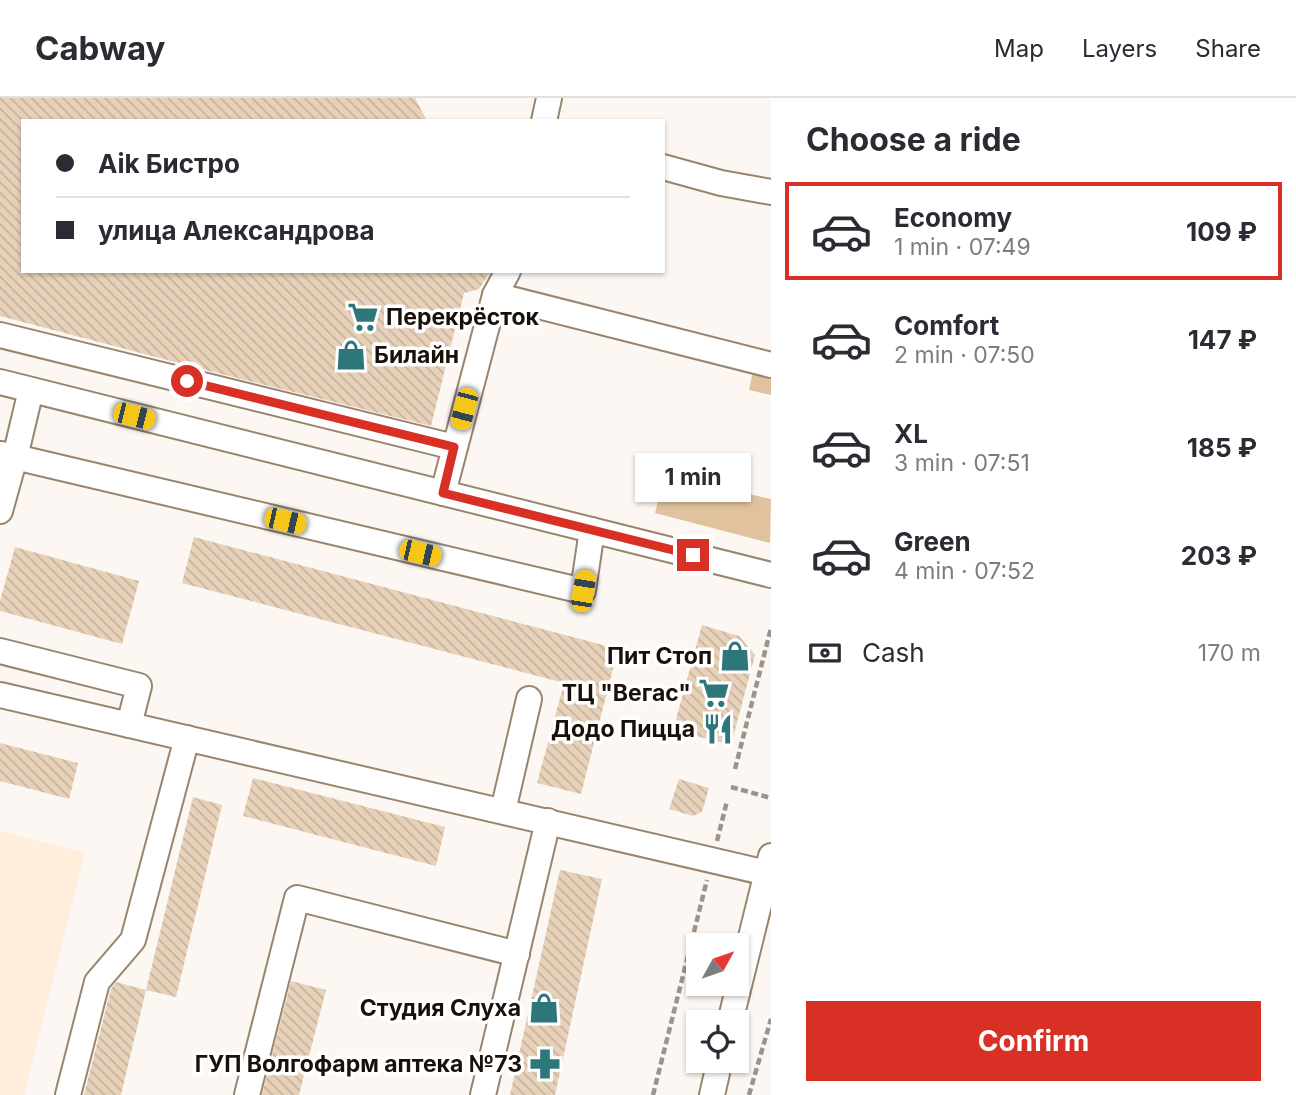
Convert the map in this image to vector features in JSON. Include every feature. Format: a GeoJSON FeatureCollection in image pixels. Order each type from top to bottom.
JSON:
{"type":"FeatureCollection","features":[{"type":"Feature","properties":{"kind":"street"},"geometry":{"type":"LineString","coordinates":[[545,119],[550,98]]}},
{"type":"Feature","properties":{"kind":"street"},"geometry":{"type":"LineString","coordinates":[[665,168],[721,183],[771,192]]}},
{"type":"Feature","properties":{"kind":"street"},"geometry":{"type":"LineString","coordinates":[[443,493],[495,295],[507,273]]}},
{"type":"Feature","properties":{"kind":"street"},"geometry":{"type":"LineString","coordinates":[[495,295],[771,365]]}},
{"type":"Feature","properties":{"kind":"street"},"geometry":{"type":"LineString","coordinates":[[0,335],[454,447]]}},
{"type":"Feature","properties":{"kind":"street"},"geometry":{"type":"LineString","coordinates":[[0,382],[771,575]]}},
{"type":"Feature","properties":{"kind":"street"},"geometry":{"type":"LineString","coordinates":[[0,511],[7,455],[31,390]]}},
{"type":"Feature","properties":{"kind":"street"},"geometry":{"type":"LineString","coordinates":[[7,455],[583,591],[592,530]]}},
{"type":"Feature","properties":{"kind":"street"},"geometry":{"type":"LineString","coordinates":[[0,651],[139,686],[129,724]]}},
{"type":"Feature","properties":{"kind":"street"},"geometry":{"type":"LineString","coordinates":[[0,695],[712,860],[769,864],[733,1010]]}},
{"type":"Feature","properties":{"kind":"street"},"geometry":{"type":"LineString","coordinates":[[503,811],[529,699]]}},
{"type":"Feature","properties":{"kind":"street"},"geometry":{"type":"LineString","coordinates":[[68,1095],[97,982],[133,940],[187,738]]}},
{"type":"Feature","properties":{"kind":"street"},"geometry":{"type":"LineString","coordinates":[[482,1095],[548,821]]}},
{"type":"Feature","properties":{"kind":"street"},"geometry":{"type":"LineString","coordinates":[[247,1095],[297,898],[517,954]]}},
{"type":"Feature","properties":{"kind":"street"},"geometry":{"type":"LineString","coordinates":[[712,1095],[717,1073]]}},
{"type":"Feature","properties":{"kind":"path"},"geometry":{"type":"LineString","coordinates":[[735,769],[771,628]]}},
{"type":"Feature","properties":{"kind":"path"},"geometry":{"type":"LineString","coordinates":[[731,787],[771,798]]}},
{"type":"Feature","properties":{"kind":"path"},"geometry":{"type":"LineString","coordinates":[[653,1095],[727,801]]}},
{"type":"Feature","properties":{"kind":"path"},"geometry":{"type":"LineString","coordinates":[[749,1095],[771,1019]]}},
{"type":"Feature","properties":{"kind":"shaded area"},"geometry":{"type":"Polygon","coordinates":[[[753,371],[771,374],[771,395],[749,390],[753,371]]]}},
{"type":"Feature","properties":{"kind":"shaded area"},"geometry":{"type":"Polygon","coordinates":[[[665,475],[771,499],[770,543],[655,513],[665,475]]]}},
{"type":"Feature","properties":{"kind":"shaded area"},"geometry":{"type":"Polygon","coordinates":[[[0,831],[85,853],[24,1095],[0,1095],[0,831]]]}},
{"type":"Feature","properties":{"kind":"building"},"geometry":{"type":"Polygon","coordinates":[[[0,98],[415,98],[426,119],[21,119],[21,273],[490,273],[479,289],[464,293],[431,426],[0,316],[0,98]]]}},
{"type":"Feature","properties":{"kind":"building"},"geometry":{"type":"Polygon","coordinates":[[[194,537],[618,649],[581,794],[537,783],[564,683],[182,583],[194,537]]]}},
{"type":"Feature","properties":{"kind":"building"},"geometry":{"type":"Polygon","coordinates":[[[15,547],[139,581],[122,644],[0,611],[0,601],[15,547]]]}},
{"type":"Feature","properties":{"kind":"building","name":"ТЦ \"Вегас\""},"geometry":{"type":"Polygon","coordinates":[[[702,625],[739,636],[755,655],[731,745],[673,730],[702,625]]]}},
{"type":"Feature","properties":{"kind":"building"},"geometry":{"type":"Polygon","coordinates":[[[0,743],[78,763],[69,799],[0,781],[0,743]]]}},
{"type":"Feature","properties":{"kind":"building"},"geometry":{"type":"Polygon","coordinates":[[[253,778],[445,827],[436,866],[243,816],[253,778]]]}},
{"type":"Feature","properties":{"kind":"building"},"geometry":{"type":"Polygon","coordinates":[[[679,779],[709,788],[702,812],[693,816],[669,809],[679,779]]]}},
{"type":"Feature","properties":{"kind":"building"},"geometry":{"type":"Polygon","coordinates":[[[193,797],[222,805],[176,997],[146,990],[193,797]]]}},
{"type":"Feature","properties":{"kind":"building"},"geometry":{"type":"Polygon","coordinates":[[[560,870],[602,879],[555,1095],[510,1095],[560,870]]]}},
{"type":"Feature","properties":{"kind":"building"},"geometry":{"type":"Polygon","coordinates":[[[291,981],[326,990],[299,1095],[262,1095],[291,981]]]}},
{"type":"Feature","properties":{"kind":"building"},"geometry":{"type":"Polygon","coordinates":[[[116,982],[146,990],[121,1095],[84,1095],[111,989],[116,982]]]}},
{"type":"Feature","properties":{"kind":"place","name":"Перекрёсток"},"geometry":{"type":"Point","coordinates":[363,317]}},
{"type":"Feature","properties":{"kind":"place","name":"Билайн"},"geometry":{"type":"Point","coordinates":[351,355]}},
{"type":"Feature","properties":{"kind":"place","name":"Пит Стоп"},"geometry":{"type":"Point","coordinates":[735,656]}},
{"type":"Feature","properties":{"kind":"place","name":"ТЦ \"Вегас\""},"geometry":{"type":"Point","coordinates":[714,693]}},
{"type":"Feature","properties":{"kind":"place","name":"Додо Пицца"},"geometry":{"type":"Point","coordinates":[718,729]}},
{"type":"Feature","properties":{"kind":"place","name":"Студия Слуха"},"geometry":{"type":"Point","coordinates":[544,1008]}},
{"type":"Feature","properties":{"kind":"place","name":"ГУП Волгофарм аптека №73"},"geometry":{"type":"Point","coordinates":[545,1064]}},
{"type":"Feature","properties":{"kind":"route"},"geometry":{"type":"LineString","coordinates":[[187,381],[454,447],[443,493],[693,555]]}}]}
